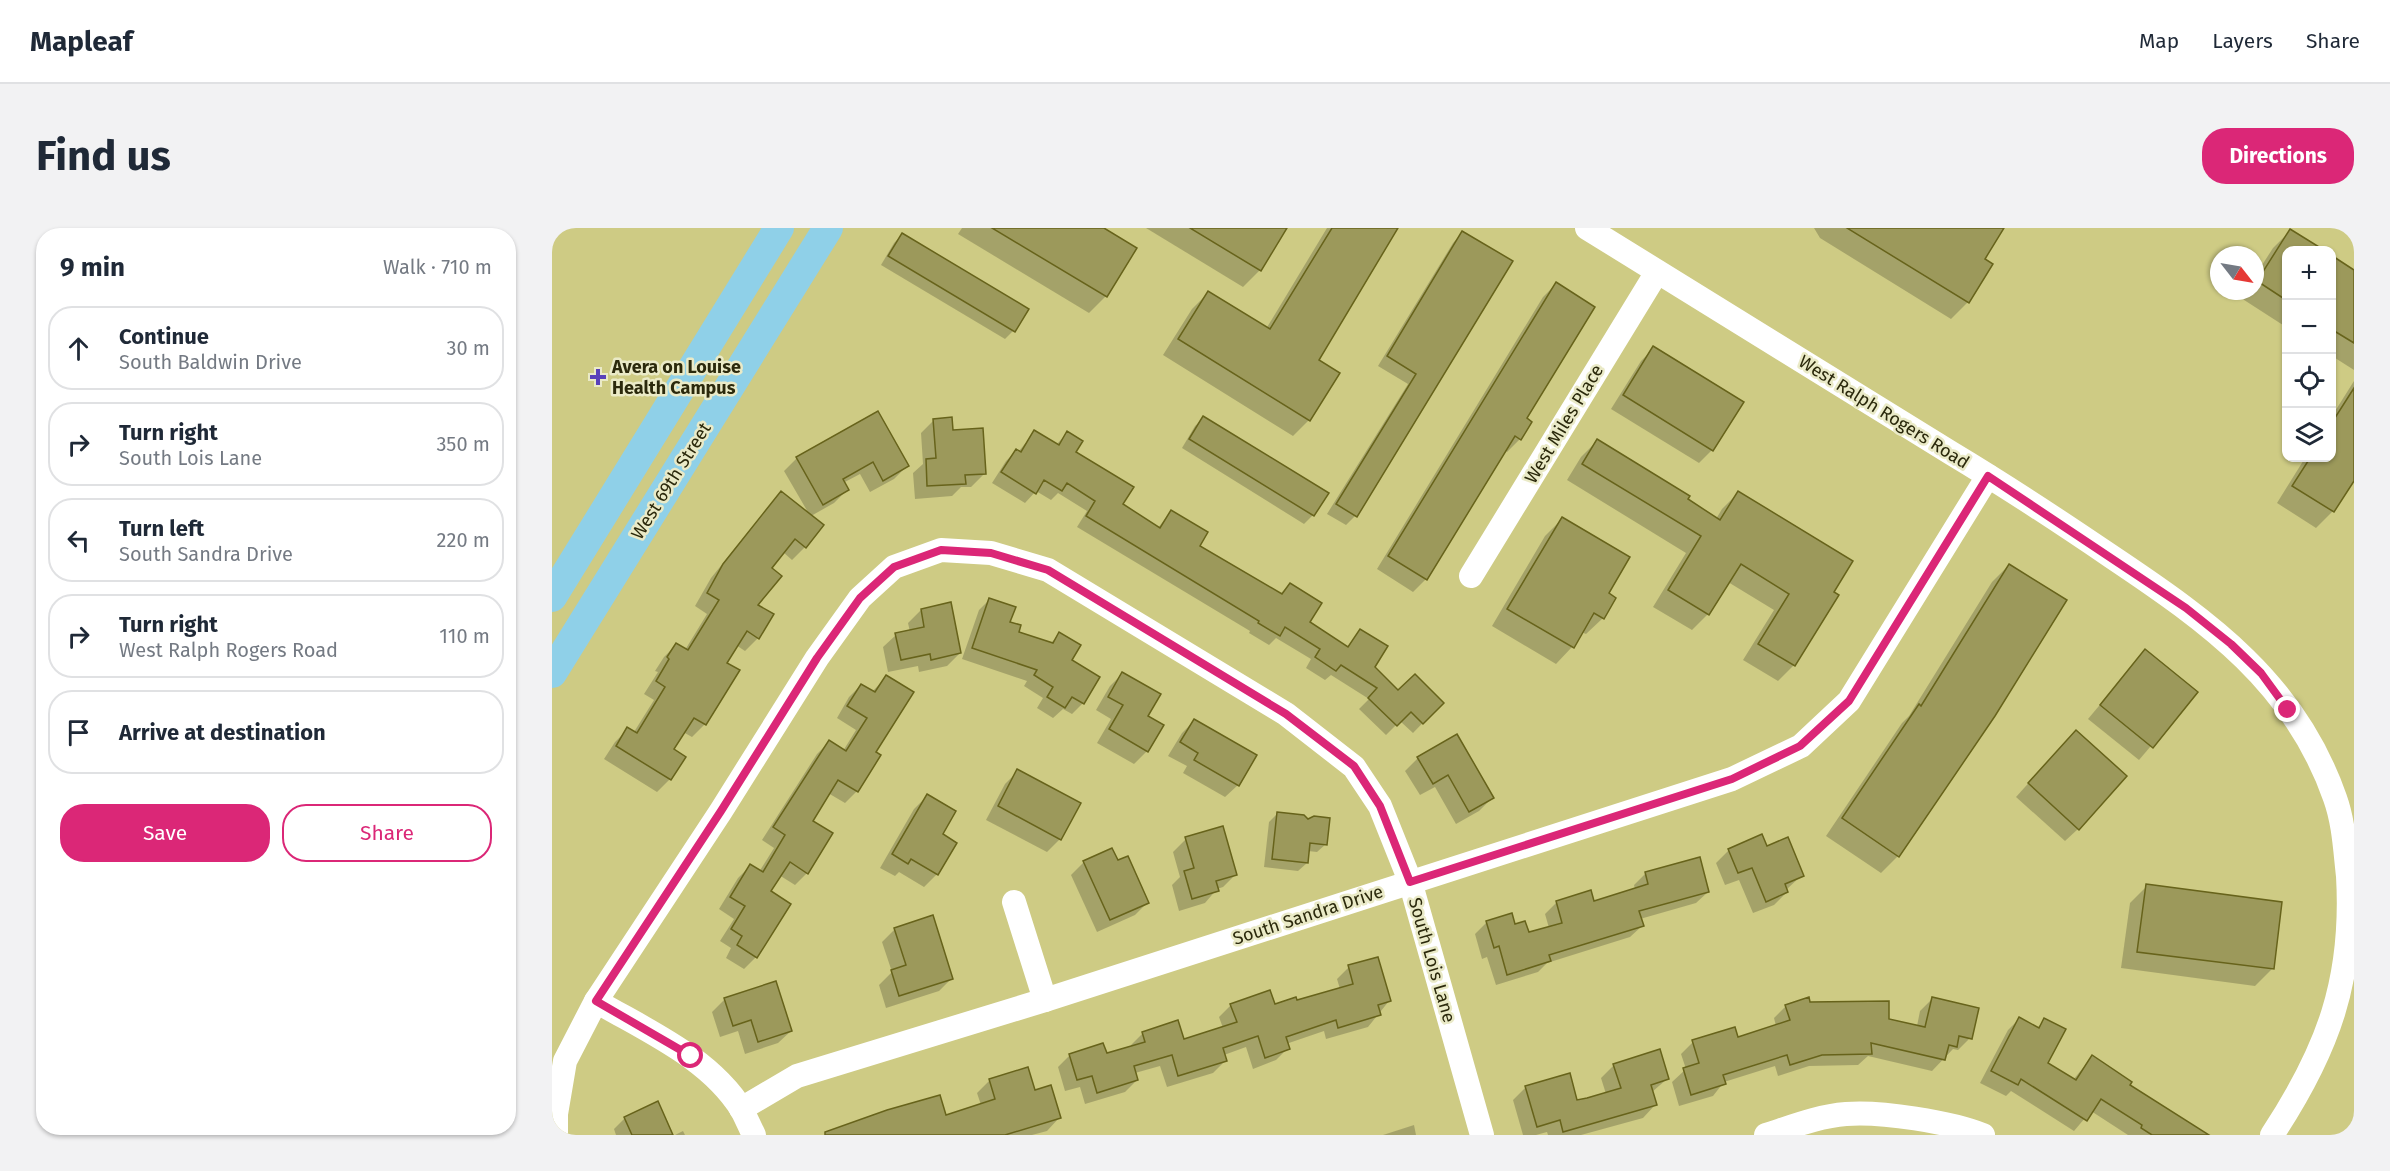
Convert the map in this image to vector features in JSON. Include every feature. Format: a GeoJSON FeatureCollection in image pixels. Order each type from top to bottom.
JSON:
{"type":"FeatureCollection","features":[{"type":"Feature","properties":{"kind":"main road"},"geometry":{"type":"LineString","coordinates":[[552,597],[779,228]]}},
{"type":"Feature","properties":{"kind":"main road","name":"West 69th Street"},"geometry":{"type":"LineString","coordinates":[[552,673],[828,228]]}},
{"type":"Feature","properties":{"kind":"street","name":"West Ralph Rogers Road"},"geometry":{"type":"LineString","coordinates":[[1587,228],[1988,476],[2186,608],[2231,644],[2261,673],[2315,751],[2335,799],[2347,817],[2349,893],[2350,941],[2343,987],[2327,1037],[2300,1093],[2272,1135]]}},
{"type":"Feature","properties":{"kind":"street","name":"West Miles Place"},"geometry":{"type":"LineString","coordinates":[[1471,576],[1657,272]]}},
{"type":"Feature","properties":{"kind":"street","name":"South Sandra Drive"},"geometry":{"type":"LineString","coordinates":[[741,1109],[797,1076],[1045,1000],[1732,779],[1800,746],[1849,701],[1988,476]]}},
{"type":"Feature","properties":{"kind":"street","name":"South Lois Lane"},"geometry":{"type":"LineString","coordinates":[[556,1135],[556,1114],[565,1061],[596,1001],[715,820],[817,658],[860,598],[894,567],[941,550],[991,553],[1048,570],[1286,714],[1354,766],[1380,806],[1410,882],[1482,1135]]}},
{"type":"Feature","properties":{"kind":"street"},"geometry":{"type":"LineString","coordinates":[[1014,902],[1045,1000]]}},
{"type":"Feature","properties":{"kind":"street"},"geometry":{"type":"LineString","coordinates":[[596,1001],[691,1056],[717,1079],[741,1109],[754,1135]]}},
{"type":"Feature","properties":{"kind":"street"},"geometry":{"type":"LineString","coordinates":[[1766,1135],[1797,1125],[1846,1114],[1893,1116],[1938,1123],[1983,1135]]}},
{"type":"Feature","properties":{"kind":"building"},"geometry":{"type":"Polygon","coordinates":[[[992,228],[1104,228],[1137,248],[1107,297],[992,228]]]}},
{"type":"Feature","properties":{"kind":"building"},"geometry":{"type":"Polygon","coordinates":[[[1190,228],[1287,228],[1261,271],[1190,228]]]}},
{"type":"Feature","properties":{"kind":"building"},"geometry":{"type":"Polygon","coordinates":[[[1332,228],[1398,228],[1319,360],[1340,373],[1310,421],[1178,339],[1208,291],[1270,329],[1332,228]]]}},
{"type":"Feature","properties":{"kind":"building"},"geometry":{"type":"Polygon","coordinates":[[[1847,228],[2004,228],[1985,259],[1993,264],[1969,303],[1847,228]]]}},
{"type":"Feature","properties":{"kind":"building"},"geometry":{"type":"Polygon","coordinates":[[[2290,229],[2318,246],[2282,246],[2282,297],[2264,286],[2264,270],[2290,229]]]}},
{"type":"Feature","properties":{"kind":"building"},"geometry":{"type":"Polygon","coordinates":[[[1462,231],[1513,261],[1357,517],[1336,504],[1416,374],[1387,356],[1462,231]]]}},
{"type":"Feature","properties":{"kind":"building"},"geometry":{"type":"Polygon","coordinates":[[[902,233],[1029,309],[1015,332],[888,256],[902,233]]]}},
{"type":"Feature","properties":{"kind":"building"},"geometry":{"type":"Polygon","coordinates":[[[2336,258],[2354,270],[2354,343],[2336,332],[2336,258]]]}},
{"type":"Feature","properties":{"kind":"building"},"geometry":{"type":"Polygon","coordinates":[[[1556,282],[1595,307],[1527,418],[1532,422],[1521,440],[1515,436],[1427,580],[1388,556],[1556,282]]]}},
{"type":"Feature","properties":{"kind":"building"},"geometry":{"type":"Polygon","coordinates":[[[1653,346],[1744,402],[1713,451],[1623,395],[1653,346]]]}},
{"type":"Feature","properties":{"kind":"building"},"geometry":{"type":"Polygon","coordinates":[[[2354,388],[2354,481],[2334,512],[2292,486],[2307,462],[2336,462],[2336,416],[2354,388]]]}},
{"type":"Feature","properties":{"kind":"building"},"geometry":{"type":"Polygon","coordinates":[[[878,411],[909,466],[883,481],[873,462],[843,479],[849,490],[823,505],[796,457],[878,411]]]}},
{"type":"Feature","properties":{"kind":"building"},"geometry":{"type":"Polygon","coordinates":[[[1203,416],[1329,493],[1314,516],[1189,439],[1203,416]]]}},
{"type":"Feature","properties":{"kind":"building"},"geometry":{"type":"Polygon","coordinates":[[[952,417],[953,430],[983,428],[986,474],[965,475],[966,484],[927,486],[926,459],[936,458],[933,419],[952,417]]]}},
{"type":"Feature","properties":{"kind":"building"},"geometry":{"type":"Polygon","coordinates":[[[1034,430],[1059,445],[1067,431],[1083,441],[1076,452],[1134,487],[1123,504],[1160,528],[1171,510],[1208,532],[1200,546],[1282,594],[1290,583],[1322,603],[1310,622],[1348,647],[1360,629],[1388,646],[1375,667],[1398,690],[1415,674],[1444,703],[1423,724],[1411,712],[1397,726],[1368,698],[1377,688],[1341,665],[1336,671],[1315,657],[1320,649],[1285,627],[1280,636],[1086,516],[1095,501],[1067,483],[1062,491],[1044,480],[1036,494],[1001,472],[1016,449],[1021,452],[1034,430]]]}},
{"type":"Feature","properties":{"kind":"building"},"geometry":{"type":"Polygon","coordinates":[[[1597,439],[1690,496],[1688,499],[1720,520],[1738,491],[1853,561],[1834,592],[1839,595],[1795,666],[1758,644],[1789,594],[1741,564],[1709,615],[1668,590],[1701,536],[1582,464],[1597,439]]]}},
{"type":"Feature","properties":{"kind":"building"},"geometry":{"type":"Polygon","coordinates":[[[781,491],[824,525],[806,548],[795,539],[772,568],[782,576],[758,605],[774,614],[759,639],[747,631],[727,663],[740,670],[706,725],[694,718],[674,749],[686,757],[671,780],[616,746],[627,727],[637,733],[665,687],[656,681],[669,659],[667,657],[676,643],[688,650],[719,600],[707,593],[723,564],[781,491]]]}},
{"type":"Feature","properties":{"kind":"building"},"geometry":{"type":"Polygon","coordinates":[[[1562,517],[1630,557],[1609,593],[1616,598],[1604,619],[1594,613],[1574,648],[1507,609],[1562,517]]]}},
{"type":"Feature","properties":{"kind":"building"},"geometry":{"type":"Polygon","coordinates":[[[2009,564],[2067,600],[1995,716],[1899,857],[1842,818],[1919,704],[1921,706],[2009,564]]]}},
{"type":"Feature","properties":{"kind":"building"},"geometry":{"type":"Polygon","coordinates":[[[989,598],[1016,607],[1010,622],[1021,625],[1019,632],[1053,643],[1059,632],[1081,645],[1072,660],[1100,677],[1084,704],[1072,697],[1065,708],[1047,697],[1053,687],[1034,675],[1037,670],[972,648],[989,598]]]}},
{"type":"Feature","properties":{"kind":"building"},"geometry":{"type":"Polygon","coordinates":[[[951,602],[961,653],[931,660],[930,654],[901,660],[895,633],[924,627],[921,609],[951,602]]]}},
{"type":"Feature","properties":{"kind":"building"},"geometry":{"type":"Polygon","coordinates":[[[2145,649],[2198,692],[2153,748],[2100,705],[2145,649]]]}},
{"type":"Feature","properties":{"kind":"building"},"geometry":{"type":"Polygon","coordinates":[[[1122,672],[1161,694],[1148,716],[1164,725],[1148,752],[1109,729],[1123,705],[1108,697],[1122,672]]]}},
{"type":"Feature","properties":{"kind":"building"},"geometry":{"type":"Polygon","coordinates":[[[886,675],[914,692],[876,752],[881,755],[858,792],[838,780],[813,821],[833,833],[808,874],[790,862],[771,891],[791,904],[757,958],[737,945],[742,936],[731,929],[745,906],[730,897],[750,864],[763,872],[785,835],[773,827],[829,740],[846,751],[867,718],[847,706],[861,684],[875,692],[886,675]]]}},
{"type":"Feature","properties":{"kind":"building"},"geometry":{"type":"Polygon","coordinates":[[[1194,719],[1257,755],[1239,786],[1194,760],[1198,753],[1180,742],[1194,719]]]}},
{"type":"Feature","properties":{"kind":"building"},"geometry":{"type":"Polygon","coordinates":[[[2076,730],[2127,776],[2079,830],[2028,783],[2076,730]]]}},
{"type":"Feature","properties":{"kind":"building"},"geometry":{"type":"Polygon","coordinates":[[[1457,734],[1494,798],[1469,812],[1448,775],[1433,784],[1417,757],[1457,734]]]}},
{"type":"Feature","properties":{"kind":"building"},"geometry":{"type":"Polygon","coordinates":[[[1017,769],[1081,803],[1061,840],[998,806],[1017,769]]]}},
{"type":"Feature","properties":{"kind":"building"},"geometry":{"type":"Polygon","coordinates":[[[927,794],[956,811],[943,834],[957,843],[938,875],[911,859],[908,864],[892,854],[927,794]]]}},
{"type":"Feature","properties":{"kind":"building"},"geometry":{"type":"Polygon","coordinates":[[[1277,812],[1304,815],[1308,819],[1314,816],[1330,818],[1327,845],[1310,843],[1308,863],[1272,859],[1277,812]]]}},
{"type":"Feature","properties":{"kind":"building"},"geometry":{"type":"Polygon","coordinates":[[[1223,826],[1237,875],[1216,881],[1219,891],[1192,899],[1184,871],[1194,868],[1185,837],[1223,826]]]}},
{"type":"Feature","properties":{"kind":"building"},"geometry":{"type":"Polygon","coordinates":[[[1762,834],[1767,846],[1788,837],[1804,876],[1785,884],[1788,892],[1766,902],[1752,868],[1738,873],[1728,849],[1762,834]]]}},
{"type":"Feature","properties":{"kind":"building"},"geometry":{"type":"Polygon","coordinates":[[[1112,848],[1118,860],[1128,856],[1149,903],[1110,920],[1083,861],[1112,848]]]}},
{"type":"Feature","properties":{"kind":"building"},"geometry":{"type":"Polygon","coordinates":[[[1700,857],[1709,892],[1639,911],[1644,926],[1549,955],[1551,961],[1507,975],[1499,946],[1494,948],[1486,921],[1512,913],[1515,924],[1525,921],[1529,932],[1562,923],[1556,901],[1591,890],[1594,901],[1648,884],[1645,872],[1700,857]]]}},
{"type":"Feature","properties":{"kind":"building"},"geometry":{"type":"Polygon","coordinates":[[[2146,884],[2282,902],[2274,969],[2137,952],[2146,884]]]}},
{"type":"Feature","properties":{"kind":"building"},"geometry":{"type":"Polygon","coordinates":[[[933,915],[953,979],[899,996],[891,970],[906,965],[894,928],[933,915]]]}},
{"type":"Feature","properties":{"kind":"building"},"geometry":{"type":"Polygon","coordinates":[[[1378,957],[1391,1001],[1378,1005],[1381,1015],[1338,1028],[1336,1020],[1286,1037],[1290,1049],[1265,1058],[1258,1036],[1223,1048],[1227,1061],[1178,1076],[1172,1055],[1134,1066],[1138,1080],[1097,1093],[1092,1076],[1077,1080],[1069,1054],[1103,1043],[1107,1053],[1145,1042],[1142,1032],[1178,1020],[1184,1039],[1237,1022],[1230,1004],[1270,990],[1275,1004],[1353,984],[1348,965],[1378,957]]]}},
{"type":"Feature","properties":{"kind":"building"},"geometry":{"type":"Polygon","coordinates":[[[776,981],[792,1031],[758,1042],[751,1020],[733,1026],[724,998],[776,981]]]}},
{"type":"Feature","properties":{"kind":"building"},"geometry":{"type":"Polygon","coordinates":[[[1809,997],[1810,1002],[1889,1001],[1889,1019],[1925,1027],[1932,997],[1979,1008],[1972,1039],[1959,1036],[1957,1047],[1949,1045],[1945,1060],[1871,1043],[1872,1054],[1822,1055],[1790,1065],[1787,1055],[1723,1075],[1726,1084],[1691,1095],[1683,1068],[1699,1063],[1692,1040],[1735,1027],[1738,1037],[1790,1020],[1785,1005],[1809,997]]]}},
{"type":"Feature","properties":{"kind":"building"},"geometry":{"type":"Polygon","coordinates":[[[2019,1017],[2039,1028],[2044,1018],[2066,1029],[2048,1063],[2076,1080],[2092,1055],[2132,1082],[2130,1085],[2209,1135],[2152,1135],[2141,1128],[2142,1125],[2101,1099],[2087,1121],[2021,1079],[2018,1085],[1991,1071],[2019,1017]]]}},
{"type":"Feature","properties":{"kind":"building"},"geometry":{"type":"Polygon","coordinates":[[[1660,1049],[1669,1079],[1651,1085],[1657,1105],[1563,1132],[1560,1120],[1537,1127],[1525,1086],[1570,1073],[1577,1100],[1587,1098],[1621,1088],[1613,1064],[1660,1049]]]}},
{"type":"Feature","properties":{"kind":"building"},"geometry":{"type":"Polygon","coordinates":[[[1028,1067],[1035,1090],[1051,1085],[1061,1118],[1005,1135],[825,1135],[825,1132],[887,1110],[940,1095],[946,1115],[995,1099],[989,1079],[1028,1067]]]}},
{"type":"Feature","properties":{"kind":"building"},"geometry":{"type":"Polygon","coordinates":[[[658,1101],[673,1135],[632,1135],[624,1117],[658,1101]]]}},
{"type":"Feature","properties":{"kind":"place","name":"Avera on Louise Health Campus"},"geometry":{"type":"Point","coordinates":[598,377]}},
{"type":"Feature","properties":{"kind":"route"},"geometry":{"type":"LineString","coordinates":[[691,1056],[596,1001],[721,811],[817,658],[860,598],[894,567],[941,550],[991,553],[1048,570],[1286,714],[1354,766],[1380,806],[1410,882],[1732,779],[1800,746],[1849,701],[1988,476],[2186,608],[2231,644],[2261,673],[2288,710]]}}]}
